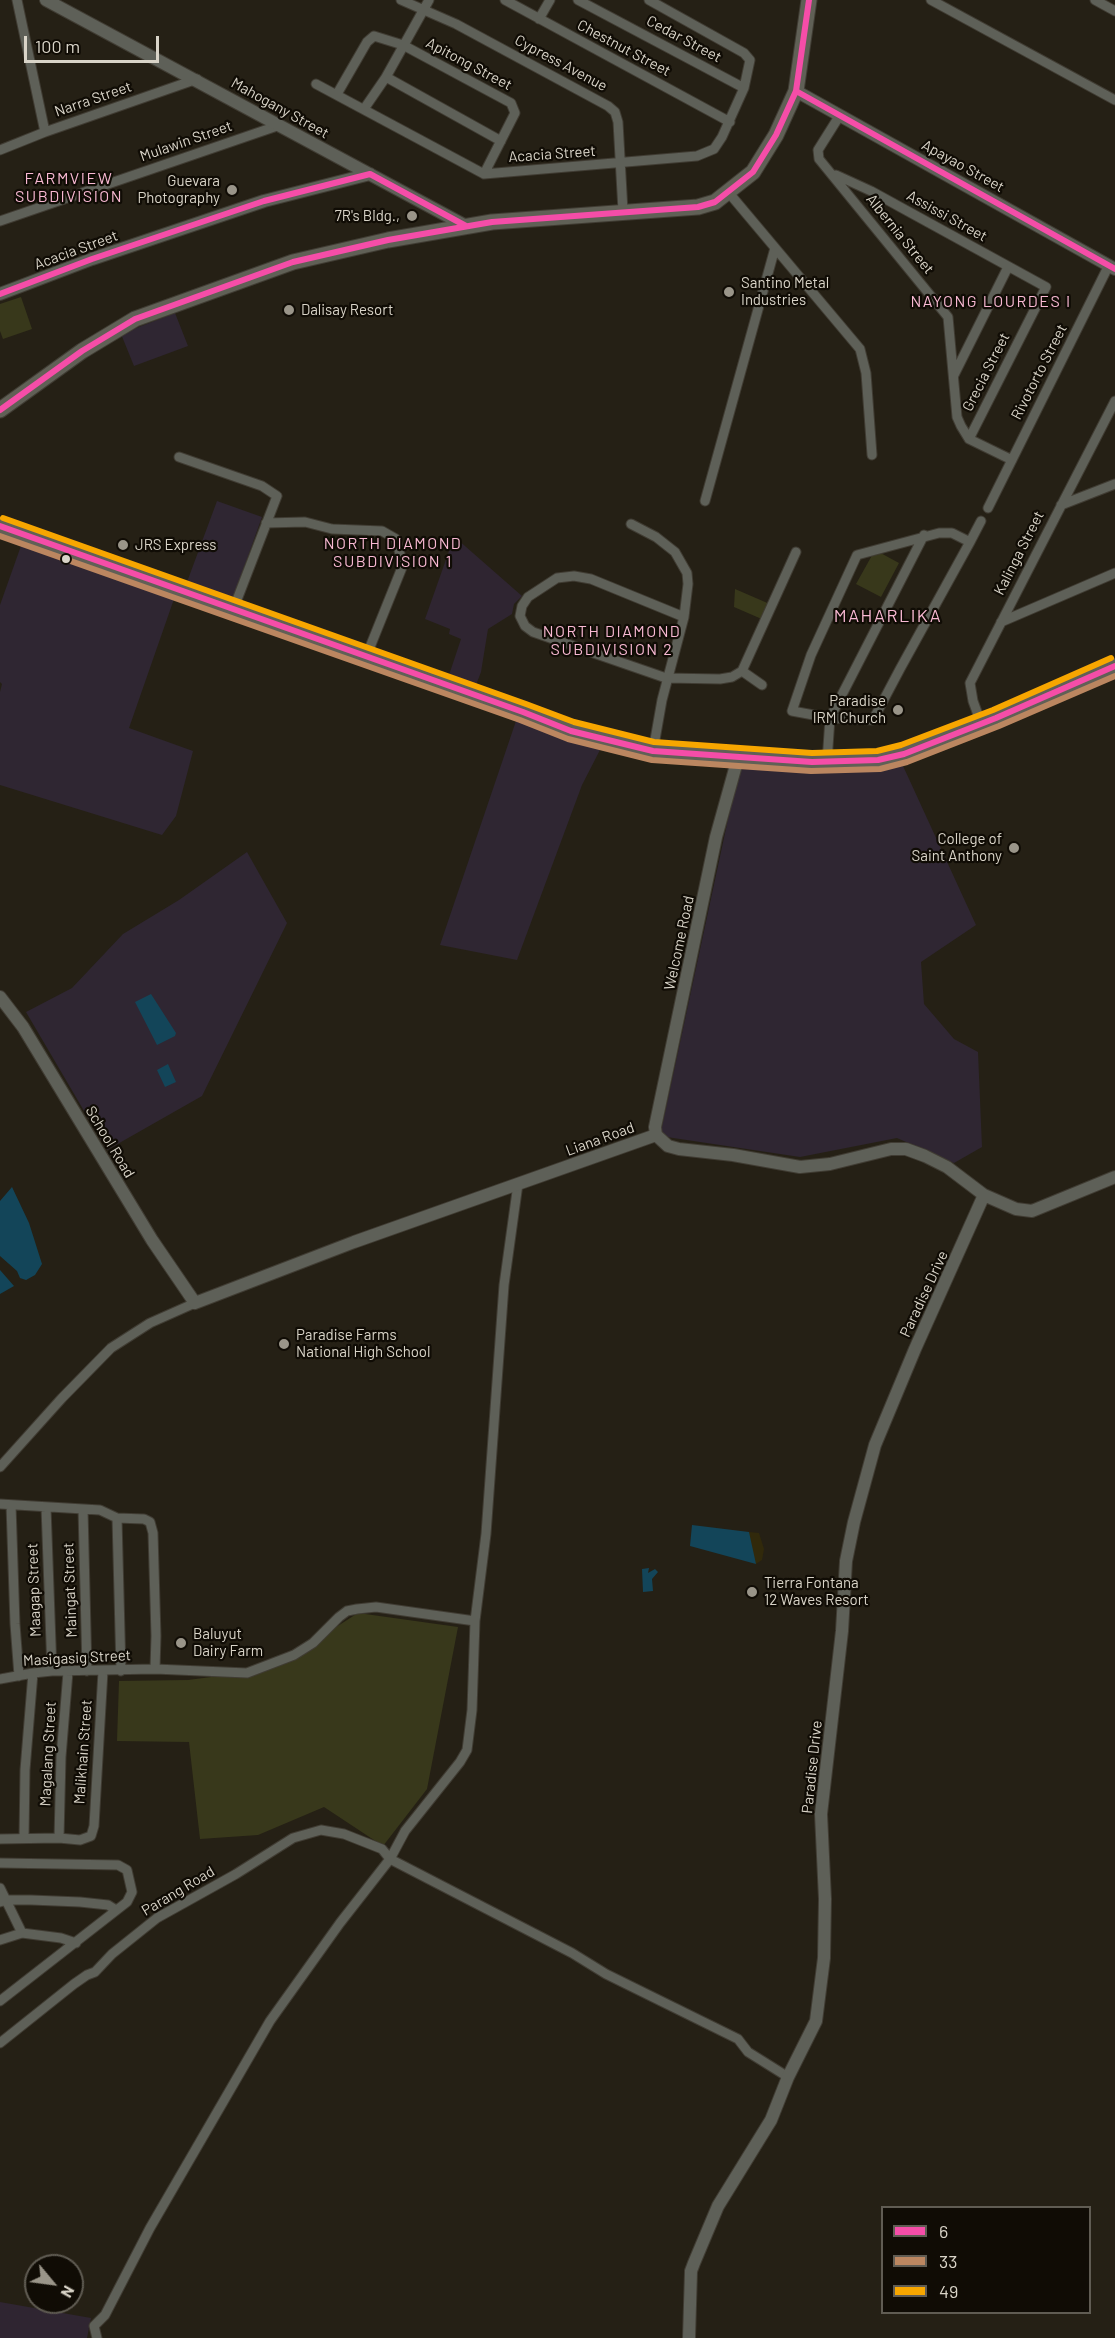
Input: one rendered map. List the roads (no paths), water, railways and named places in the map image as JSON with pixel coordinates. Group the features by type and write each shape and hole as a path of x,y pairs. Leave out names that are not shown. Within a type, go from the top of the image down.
{"main road":[{"path":"0,410 82,351 123,325 169,305 317,255 466,226 533,218 698,207 716,202 753,172 776,135 796,91 809,0"},
{"path":"0,526 582,735 653,751 827,762 878,760 904,754 1115,666"}],"street":[{"path":"17,0 45,132"},
{"name":"Mahogany Street","path":"46,0 197,79 466,226"},
{"name":"Cypress Avenue","path":"401,0 456,24 608,105 615,112 618,122 623,212"},
{"path":"364,109 386,77 429,0"},
{"name":"Chestnut Street","path":"505,0 730,122"},
{"path":"539,20 550,0"},
{"name":"Cedar Street","path":"578,0 744,88"},
{"name":"Acacia Street","path":"484,174 697,156 714,149 730,122 744,88 750,60 744,53 649,0"},
{"path":"931,0 1115,100"},
{"path":"1095,0 1115,11"},
{"name":"Apitong Street","path":"338,94 369,38 374,36 403,45 511,103 515,113 501,141"},
{"path":"316,84 484,174 501,141 386,77"},
{"name":"Narra Street","path":"0,150 197,79"},
{"name":"Apayao Street","path":"796,91 1112,267"},
{"name":"Albernia Street","path":"840,115 818,150 819,159 948,317 957,417 969,439"},
{"name":"Mulawin Street","path":"0,221 280,125"},
{"name":"Acacia Street","path":"0,294 92,259 264,201 370,174"},
{"name":"Assissi Street","path":"833,174 871,191 1046,287"},
{"path":"729,193 860,349 866,373 872,454"},
{"path":"705,501 775,248"},
{"path":"954,375 1008,267"},
{"name":"Rivotorto Street","path":"988,508 1112,267"},
{"name":"Grecia Street","path":"969,439 1046,287"},
{"name":"Kalinga Street","path":"981,723 973,701 970,683 1115,401"},
{"path":"969,439 1012,460"},
{"path":"179,457 262,486 277,496 233,610"},
{"path":"1061,505 1115,484"},
{"path":"970,542 952,533 924,535 857,555 811,655 792,711 830,718 873,720 970,542 981,520"},
{"path":"266,524 305,522 332,529 382,531 396,539 403,565 366,657"},
{"path":"631,524 667,544 681,561 688,584 684,617 666,678 653,751"},
{"path":"827,762 830,718 924,535"},
{"path":"684,617 591,579 574,576 557,578 528,597 522,606 520,616 525,626 533,632 666,678 720,679 732,677 742,671 796,552"},
{"path":"1001,622 1115,573"},
{"path":"742,671 762,685"},
{"name":"Welcome Road","path":"656,1135 655,1128 716,837 738,758"},
{"name":"School Road","path":"0,997 22,1027 152,1240 195,1304"},
{"name":"Liana Road","path":"195,1304 354,1242 656,1135 668,1146 679,1149 733,1155 800,1167 830,1164 891,1149 906,1149 947,1167 984,1196 1016,1209 1032,1211 1115,1177"},
{"path":"97,2338 94,2326 105,2315 130,2263 249,2053 291,1989 390,1859 405,1831 467,1750 472,1710 475,1620 486,1534 504,1285 518,1184"},
{"name":"Paradise Drive","path":"689,2338 691,2271 694,2262 718,2206 771,2120 788,2077 816,2021 822,1969 825,1899 821,1814 842,1631 846,1561 854,1522 875,1444 984,1196"},
{"path":"0,1467 111,1348 150,1323 195,1304"},
{"path":"0,1504 106,1511 117,1518 149,1521 153,1533 155,1669"},
{"path":"11,1505 19,1676"},
{"name":"Maagap Street","path":"46,1507 52,1671"},
{"name":"Maingat Street","path":"83,1509 87,1671"},
{"path":"117,1518 121,1671"},
{"name":"Masigasig Street","path":"0,1680 52,1671 155,1669 247,1673 294,1655 313,1643 347,1611 357,1609 376,1607 475,1620"},
{"name":"Malikhain Street","path":"59,1838 80,1840 91,1836 103,1671"},
{"name":"Magalang Street","path":"59,1838 61,1757 69,1672"},
{"path":"24,1838 25,1770 33,1673"},
{"name":"Parang Road","path":"0,2043 74,1984 95,1972 112,1954 157,1918 236,1874 293,1838 312,1832 334,1831 381,1850 390,1859 572,1953 606,1974 738,2039 748,2052 788,2077"},
{"path":"0,1839 59,1838"},
{"path":"0,1863 121,1866 127,1870 132,1892 127,1902 76,1943 1,1997"},
{"path":"0,1888 4,1901 22,1933"},
{"path":"4,1901 99,1903 116,1910"},
{"path":"0,1940 22,1933 61,1938 76,1943"}],"water":[{"path":"151,994 176,1033 175,1036 157,1045 135,1002"},
{"path":"168,1064 176,1082 165,1087 157,1070"},
{"path":"12,1187 29,1223 42,1264 35,1275 26,1280 20,1278 17,1271 0,1256 0,1201"},
{"path":"0,1270 14,1286 0,1294"},
{"path":"692,1525 749,1532 756,1564 690,1546"},
{"path":"649,1568 648,1573 655,1569 658,1572 652,1579 653,1591 643,1592 642,1569"}],"place":[{"name":"Guevara Photography","path":"232,190"},
{"name":"7R's Bldg.,","path":"412,216"},
{"name":"Santino Metal Industries","path":"729,292"},
{"name":"Dalisay Resort","path":"289,310"},
{"name":"JRS Express","path":"123,545"},
{"name":"Paradise IRM Church","path":"898,710"},
{"name":"College of Saint Anthony","path":"1014,848"},
{"name":"Paradise Farms National High School","path":"284,1344"},
{"name":"Tierra Fontana 12 Waves Resort","path":"752,1592"},
{"name":"Baluyut Dairy Farm","path":"181,1643"}],"district":[{"name":"FARMVIEW SUBDIVISION","path":"69,188"},
{"name":"NAYONG LOURDES I","path":"991,302"},
{"name":"NORTH DIAMOND SUBDIVISION 1","path":"393,553"},
{"name":"MAHARLIKA","path":"888,616"},
{"name":"NORTH DIAMOND SUBDIVISION 2","path":"612,641"}]}
